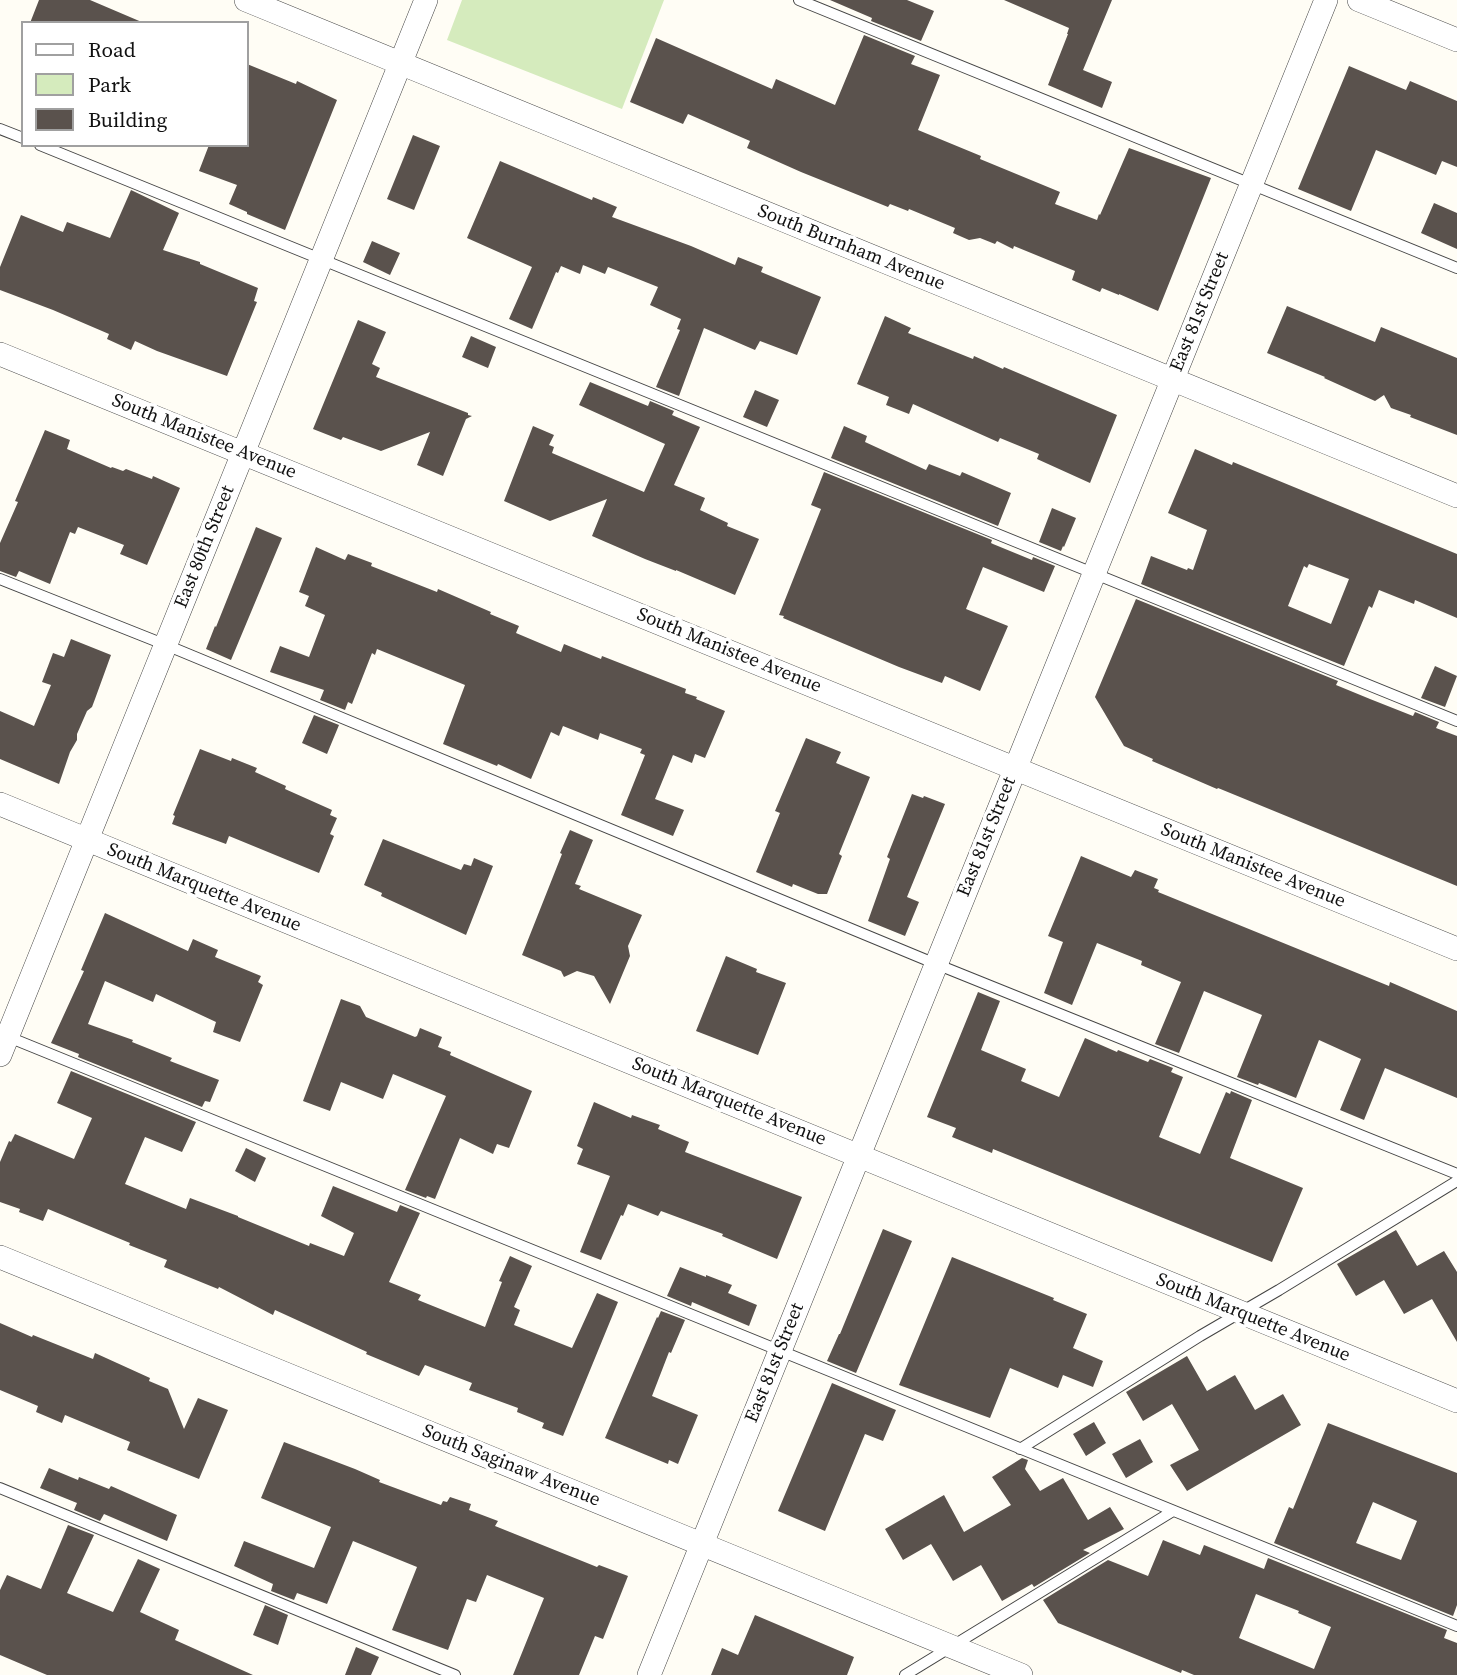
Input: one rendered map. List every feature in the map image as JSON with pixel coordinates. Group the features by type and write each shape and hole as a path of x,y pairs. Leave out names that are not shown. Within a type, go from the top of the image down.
{"street":[{"name":"South Burnham Avenue","path":"246,0 1457,496"},
{"name":"East 80th Street","path":"2,1042 87,840 426,0"},
{"name":"East 81st Street","path":"648,1674 1326,0"},
{"path":"1359,0 1457,40"},
{"name":"South Manistee Avenue","path":"0,354 1457,949"},
{"name":"South Marquette Avenue","path":"0,804 1457,1401"},
{"name":"South Saginaw Avenue","path":"0,1257 1021,1675"}],"lane":[{"path":"799,0 1457,268"},
{"path":"0,129 21,137"},
{"path":"45,147 1457,721"},
{"path":"0,579 166,645 936,964 1457,1174"},
{"path":"2,1042 780,1351 1457,1626"},
{"path":"1020,1449 1200,1336 1457,1181"},
{"path":"0,1488 455,1675"},
{"path":"905,1675 1173,1511"}],"green space":[{"path":"462,0 664,0 622,109 447,40"}],"building":[{"path":"39,0 90,0 139,21 31,21"},
{"path":"830,0 907,0 934,11 921,41 871,21 872,18"},
{"path":"1004,0 1112,0 1083,70 1112,82 1102,108 1048,85 1069,28"},
{"path":"864,35 915,56 911,64 940,75 918,130 1060,192 1055,204 1097,220 1129,148 1211,178 1158,311 1119,294 1102,288 1100,292 1072,280 1075,271 1014,246 1013,249 997,241 995,244 980,238 969,240 953,233 955,228 909,209 908,211 890,204 888,207 801,172 747,148 750,141 688,114 683,124 630,102 656,38 772,89 776,79 835,105"},
{"path":"248,64 296,84 297,81 337,100 285,230 229,204 237,185 199,171 208,147 248,147"},
{"path":"1349,66 1406,90 1410,81 1457,101 1457,167 1442,161 1436,175 1376,150 1351,211 1298,189"},
{"path":"413,135 440,146 414,210 387,199"},
{"path":"500,161 592,200 593,197 617,207 612,217 735,265 738,257 763,267 761,272 821,297 797,355 760,341 755,350 704,328 679,396 656,387 680,330 677,329 681,319 650,305 658,287 608,267 605,274 583,265 580,274 561,266 532,329 509,319 532,267 467,238"},
{"path":"131,190 179,213 163,250 200,262 258,288 254,301 257,302 227,376 135,341 131,350 107,339 109,334 0,290 0,267 21,215 63,232 67,222 110,238"},
{"path":"1434,203 1457,213 1457,249 1421,233"},
{"path":"372,241 400,253 390,275 363,262"},
{"path":"1287,306 1375,342 1381,327 1457,358 1457,435 1391,408 1384,395 1375,401 1267,353"},
{"path":"885,316 911,328 908,333 973,359 974,356 1003,369 1004,367 1117,415 1090,483 1037,459 1039,454 1000,438 998,442 913,404 909,414 886,405 889,397 857,384"},
{"path":"358,320 386,332 372,364 380,368 376,377 472,416 466,419 443,476 417,465 430,432 381,451 313,429"},
{"path":"471,336 496,347 488,368 462,357"},
{"path":"590,382 648,406 650,401 674,411 672,415 700,427 674,485 705,498 700,510 728,523 727,526 759,539 735,595 592,536 607,499 550,521 504,501 533,426 554,435 549,445 554,447 552,453 644,492 665,444 579,405"},
{"path":"755,390 779,400 767,427 743,417"},
{"path":"844,426 867,436 865,442 926,470 929,464 960,476 962,472 1011,493 998,526 831,458"},
{"path":"45,430 70,440 67,449 111,468 123,471 126,469 152,479 153,476 180,488 147,565 120,554 124,545 78,527 75,534 70,532 50,584 19,571 16,577 0,571 0,543"},
{"path":"1195,449 1232,465 1233,462 1457,554 1457,618 1415,600 1414,604 1379,590 1372,608 1369,606 1344,666 1141,584 1151,556 1193,570 1207,530 1168,513","holes":["1309,564 1349,579 1331,624 1288,606 1304,566 1307,568"]},
{"path":"824,472 992,540 991,543 1032,560 1033,557 1055,566 1044,592 983,567 966,609 1008,626 980,691 945,676 942,683 899,667 779,615 821,509 811,505"},
{"path":"1052,508 1076,518 1061,551 1039,542"},
{"path":"256,527 282,538 231,660 206,649"},
{"path":"316,547 345,560 348,554 437,592 438,589 519,626 516,633 561,652 564,644 601,659 602,656 686,689 685,693 725,711 705,758 695,754 692,763 673,755 655,799 684,810 673,836 621,815 645,755 640,753 642,749 600,733 598,740 563,726 559,736 551,732 531,779 443,744 465,685 377,649 375,655 372,653 352,704 348,702 345,710 320,700 324,690 270,672 280,646 309,657 325,615 305,606 309,596 299,592"},
{"path":"1136,599 1338,681 1336,685 1370,699 1413,716 1415,712 1439,722 1436,728 1457,736 1457,886 1217,789 1124,746 1095,697"},
{"path":"71,639 111,655 59,784 0,759 0,711 34,726 51,685 42,682 53,653 64,657"},
{"path":"1435,666 1457,676 1445,707 1421,698"},
{"path":"314,715 339,725 327,754 302,743"},
{"path":"806,738 841,752 836,763 870,777 839,854 842,856 827,894 818,894 793,884 792,887 756,872 780,813 775,811"},
{"path":"200,749 257,768 255,772 286,786 285,789 332,810 330,815 337,818 330,834 334,836 319,873 229,836 226,844 172,824 173,815"},
{"path":"912,794 945,804 907,897 919,902 905,936 868,921 890,859 887,857"},
{"path":"570,830 593,840 575,884 581,886 579,889 642,915 628,946 630,956 610,1004 594,976 577,971 564,977 561,971 522,955"},
{"path":"383,839 461,870 464,864 471,866 474,858 493,866 466,935 381,896 382,893 364,885"},
{"path":"1081,856 1131,877 1135,870 1158,879 1154,888 1159,890 1158,892 1389,986 1390,982 1457,1011 1457,1098 1385,1068 1364,1120 1340,1110 1361,1059 1319,1040 1296,1098 1237,1077 1262,1015 1204,991 1179,1053 1155,1044 1181,982 1141,965 1142,961 1097,943 1072,1005 1044,993 1063,942 1048,936"},
{"path":"105,913 188,951 193,939 218,950 215,957 261,976 258,982 263,985 240,1042 213,1032 216,1022 156,994 153,1002 105,981 88,1024 133,1040 132,1042 172,1058 170,1061 219,1080 210,1102 205,1101 202,1107 78,1057 79,1054 51,1043 84,971 81,970"},
{"path":"726,956 757,969 756,972 786,983 758,1055 696,1031"},
{"path":"978,992 1000,1001 981,1050 1026,1069 1021,1081 1059,1097 1085,1038 1117,1052 1118,1050 1148,1062 1150,1059 1173,1068 1171,1072 1183,1077 1159,1137 1200,1154 1226,1092 1230,1094 1231,1091 1252,1100 1230,1158 1303,1188 1272,1262 993,1149 992,1153 952,1137 956,1128 927,1117"},
{"path":"341,999 360,1006 366,1017 415,1037 420,1028 442,1037 438,1047 451,1052 450,1055 532,1091 509,1148 497,1144 493,1154 460,1138 435,1199 426,1198 405,1190 446,1096 393,1074 383,1099 341,1082 330,1111 303,1101"},
{"path":"71,1071 196,1122 182,1152 145,1137 125,1184 186,1209 190,1198 309,1246 310,1243 344,1256 354,1233 321,1216 333,1186 397,1212 400,1205 420,1213 389,1282 421,1295 418,1300 485,1327 510,1256 532,1266 514,1307 520,1310 514,1325 572,1348 597,1293 618,1302 563,1436 542,1428 544,1423 517,1412 518,1408 469,1390 472,1383 425,1365 419,1376 275,1310 273,1315 219,1287 218,1289 164,1267 167,1260 129,1245 130,1243 48,1209 43,1221 0,1202 0,1162 15,1134 74,1159 92,1118 57,1103"},
{"path":"594,1102 631,1118 632,1115 660,1125 658,1129 689,1142 685,1152 802,1197 777,1259 722,1236 723,1234 661,1211 658,1216 628,1204 601,1260 580,1252 610,1176 577,1164 583,1149 577,1146"},
{"path":"246,1148 266,1158 255,1182 235,1171"},
{"path":"883,1229 912,1241 856,1373 827,1361"},
{"path":"1396,1230 1417,1266 1444,1251 1457,1272 1457,1342 1432,1299 1404,1314 1384,1280 1356,1296 1337,1264"},
{"path":"952,1257 1087,1314 1073,1348 1103,1361 1093,1387 1063,1375 1058,1388 1010,1368 990,1418 899,1385"},
{"path":"680,1267 732,1285 728,1293 757,1305 749,1326 692,1302 691,1306 667,1296"},
{"path":"661,1311 685,1320 652,1396 698,1415 678,1464 669,1460 668,1464 605,1438"},
{"path":"0,1323 93,1359 95,1353 150,1378 149,1381 168,1389 184,1429 198,1398 228,1410 199,1479 127,1450 130,1442 65,1415 62,1423 36,1412 38,1406 0,1390"},
{"path":"1187,1356 1207,1391 1235,1375 1255,1410 1283,1394 1301,1425 1187,1491 1170,1465 1199,1450 1172,1404 1143,1421 1126,1392"},
{"path":"832,1383 896,1410 883,1441 865,1434 825,1531 778,1511"},
{"path":"1094,1422 1106,1443 1086,1456 1073,1434"},
{"path":"1328,1423 1457,1473 1457,1605 1453,1616 1274,1543 1289,1507 1293,1509","holes":["1373,1502 1417,1521 1401,1560 1356,1543"]},
{"path":"1140,1439 1153,1462 1126,1478 1112,1454"},
{"path":"284,1442 441,1505 450,1497 471,1504 469,1510 498,1521 495,1526 597,1567 599,1565 628,1576 603,1639 595,1636 579,1675 513,1675 544,1598 487,1575 476,1602 467,1599 448,1650 392,1630 417,1567 353,1541 327,1604 297,1593 294,1600 271,1591 273,1584 234,1566 244,1541 314,1568 331,1527 261,1498"},
{"path":"1022,1458 1028,1460 1025,1469 1040,1491 1063,1478 1088,1520 1110,1507 1124,1529 1083,1550 1090,1553 1034,1587 1032,1584 1002,1601 981,1565 953,1581 931,1544 903,1560 885,1529 944,1495 964,1532 1011,1505 992,1477"},
{"path":"49,1468 109,1489 111,1486 177,1515 167,1541 104,1514 100,1521 74,1510 77,1503 40,1488"},
{"path":"68,1525 94,1535 67,1593 113,1612 138,1559 160,1569 140,1612 179,1630 175,1640 253,1675 47,1675 0,1655 0,1590 7,1575 41,1589"},
{"path":"1163,1540 1200,1555 1204,1545 1264,1569 1268,1558 1447,1630 1444,1638 1457,1643 1457,1675 1194,1675 1182,1670 1181,1673 1058,1623 1043,1600 1108,1560 1148,1576","holes":["1256,1594 1299,1611 1298,1613 1331,1627 1314,1669 1239,1638"]},
{"path":"265,1605 288,1615 278,1645 253,1635"},
{"path":"755,1615 854,1657 847,1675 711,1675 722,1648 738,1655"},
{"path":"356,1647 379,1657 371,1675 345,1675"}]}
